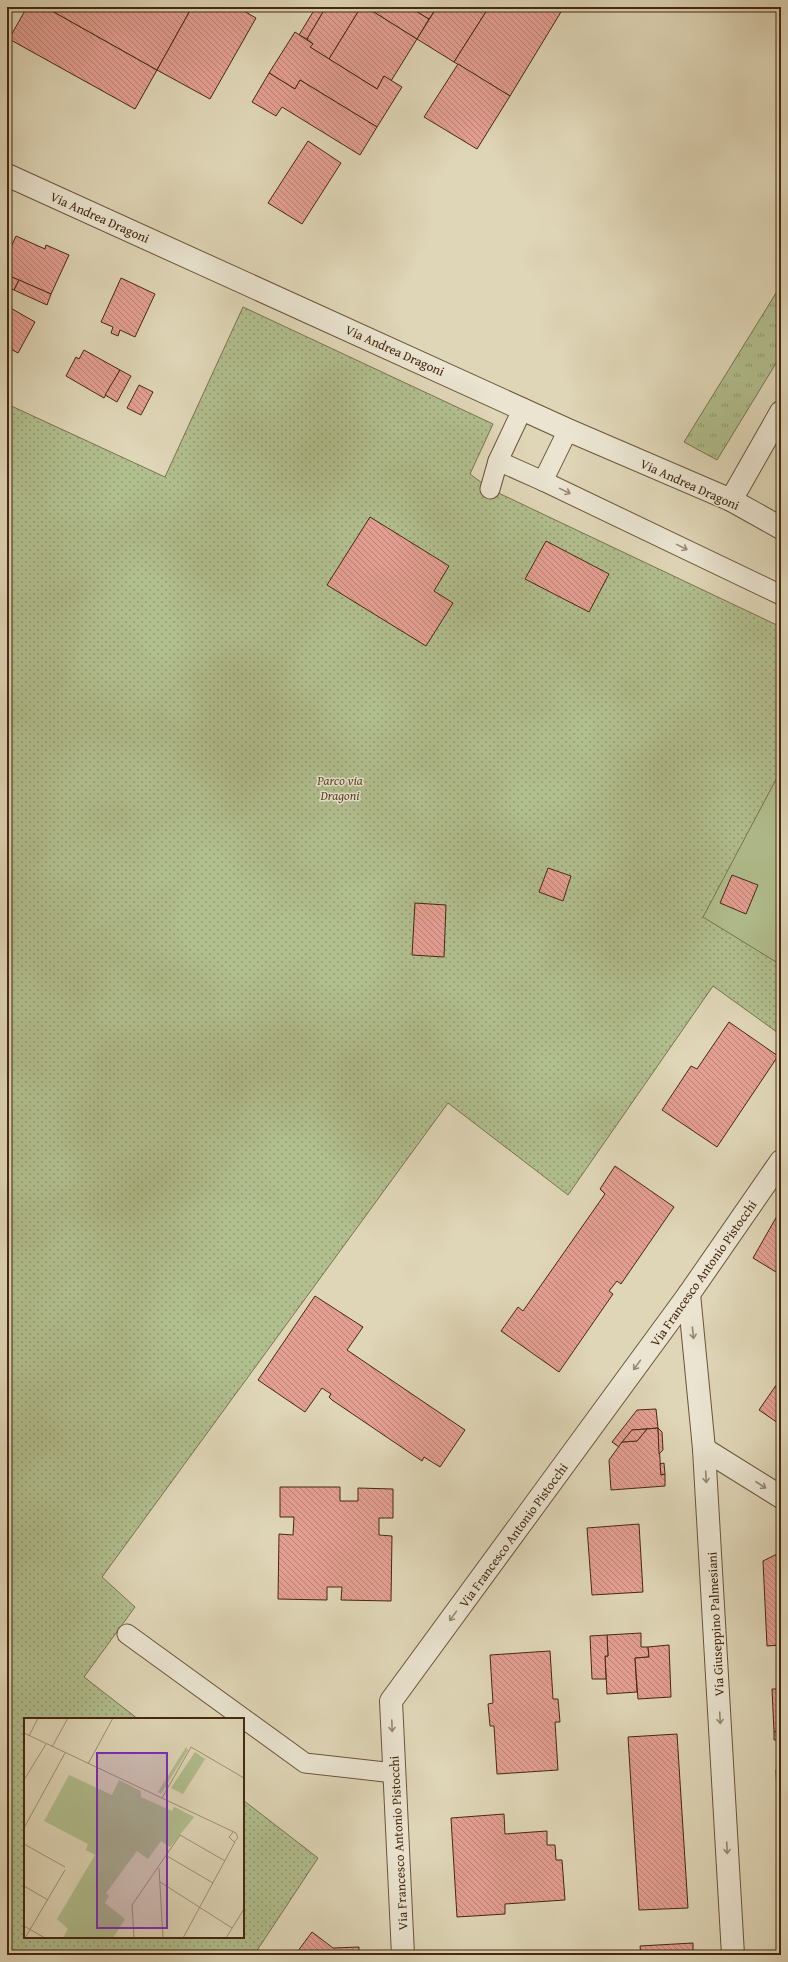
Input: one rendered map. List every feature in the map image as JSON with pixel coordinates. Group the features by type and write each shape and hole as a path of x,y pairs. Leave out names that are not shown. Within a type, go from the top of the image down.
{"street":[{"name":"Via Andrea Dragoni","path":"7,175 523,408 568,430 731,500 781,528"},
{"path":"731,500 781,412"},
{"name":"Via Francesco Antonio Pistocchi","path":"404,1955 391,1701 689,1294 781,1162"},
{"name":"Via Giuseppino Palmesiani","path":"689,1294 704,1449 734,1955"},
{"path":"704,1449 781,1498"}],"lane":[{"path":"490,489 498,461 523,408"},
{"path":"543,481 568,430"},
{"path":"498,461 781,595"},
{"path":"128,1634 243,1718"},
{"path":"244,1719 305,1763 394,1773"}],"green space":[{"path":"781,285 781,355 717,460 684,442"},
{"name":"Parco via Dragoni","path":"243,307 493,424 470,474 490,489 781,627 781,1035 713,986 568,1195 448,1103 102,1577 135,1607 84,1677 137,1718 24,1718 24,1938 244,1938 244,1801 318,1858 254,1955 7,1955 7,404 165,477"},
{"path":"781,770 781,965 703,917"}],"building":[{"path":"27,7 45,7 157,70 135,109 9,39"},
{"path":"45,7 192,7 157,70"},
{"path":"192,7 237,7 256,18 210,99 157,70"},
{"path":"316,7 326,7 307,39 299,35"},
{"path":"326,7 361,7 329,59 310,47 313,44 307,39"},
{"path":"361,7 366,7 417,39 391,81 384,76 377,89 329,59"},
{"path":"366,7 409,7 429,19 417,39"},
{"path":"409,7 437,7 429,19"},
{"path":"437,7 489,7 454,62 417,39"},
{"path":"489,7 564,7 510,96 454,62"},
{"path":"295,32 313,44 310,47 377,89 384,76 402,87 377,127 300,80 295,89 269,73"},
{"path":"458,64 510,96 477,149 424,117"},
{"path":"269,73 295,89 300,80 377,127 360,155 282,107 276,116 252,102"},
{"path":"308,141 341,163 302,224 268,203"},
{"path":"16,236 45,249 46,245 69,255 51,294 7,275 7,256"},
{"path":"7,275 19,280 14,290 7,287"},
{"path":"121,278 155,294 135,337 120,330 118,336 111,333 113,327 101,322"},
{"path":"19,280 51,294 47,305 14,290"},
{"path":"7,306 35,322 18,353 7,347"},
{"path":"84,350 120,370 104,398 66,376 76,357 79,359"},
{"path":"120,370 131,376 117,402 105,395"},
{"path":"139,385 153,392 141,415 127,408"},
{"path":"370,517 449,566 434,591 453,603 426,646 327,585"},
{"path":"546,541 609,574 589,612 525,579"},
{"path":"548,868 571,876 563,901 539,892"},
{"path":"732,875 758,885 746,914 720,903"},
{"path":"415,903 446,905 444,957 412,955"},
{"path":"729,1022 778,1056 717,1147 662,1110 691,1066 697,1069"},
{"path":"615,1166 674,1207 621,1284 617,1281 609,1291 613,1294 559,1372 501,1331 518,1307 523,1311 605,1194 600,1189"},
{"path":"781,1209 781,1275 753,1258"},
{"path":"315,1296 363,1327 347,1350 465,1430 440,1467 424,1457 422,1461 332,1400 329,1397 331,1394 322,1388 305,1412 258,1380"},
{"path":"781,1378 781,1425 759,1410"},
{"path":"656,1409 658,1428 632,1430 619,1447 612,1442 637,1410"},
{"path":"658,1428 661,1475 665,1474 665,1486 611,1490 609,1460 622,1442 637,1441 647,1429"},
{"path":"658,1428 662,1432 663,1450 659,1454"},
{"path":"647,1429 637,1441 622,1442 632,1430"},
{"path":"664,1463 665,1474 661,1475 660,1464"},
{"path":"280,1487 340,1487 340,1501 358,1501 358,1488 393,1489 393,1518 379,1518 379,1535 392,1536 391,1601 341,1600 342,1587 327,1587 327,1600 278,1599 279,1534 293,1535 294,1517 280,1517"},
{"path":"639,1524 643,1592 592,1595 587,1528"},
{"path":"777,1554 781,1557 781,1645 767,1646 763,1561"},
{"path":"641,1633 641,1647 648,1647 649,1657 635,1658 637,1692 607,1694 605,1656 608,1656 607,1635"},
{"path":"607,1635 608,1656 605,1656 606,1679 592,1679 590,1636"},
{"path":"669,1645 671,1697 638,1699 635,1658 649,1657 648,1647"},
{"path":"550,1651 553,1699 558,1699 560,1722 555,1722 558,1770 497,1774 494,1726 490,1726 488,1704 493,1703 490,1655"},
{"path":"772,1689 781,1689 781,1731 774,1732"},
{"path":"781,1731 781,1740 774,1740 774,1732"},
{"path":"677,1734 688,1908 639,1910 628,1737"},
{"path":"776,1770 781,1770 781,1815 778,1815"},
{"path":"504,1814 505,1834 547,1831 547,1845 555,1845 556,1860 562,1860 565,1900 505,1904 505,1914 457,1917 451,1818"},
{"path":"312,1932 333,1948 359,1947 359,1955 295,1955"},
{"path":"693,1943 693,1955 641,1955 640,1946"}]}
